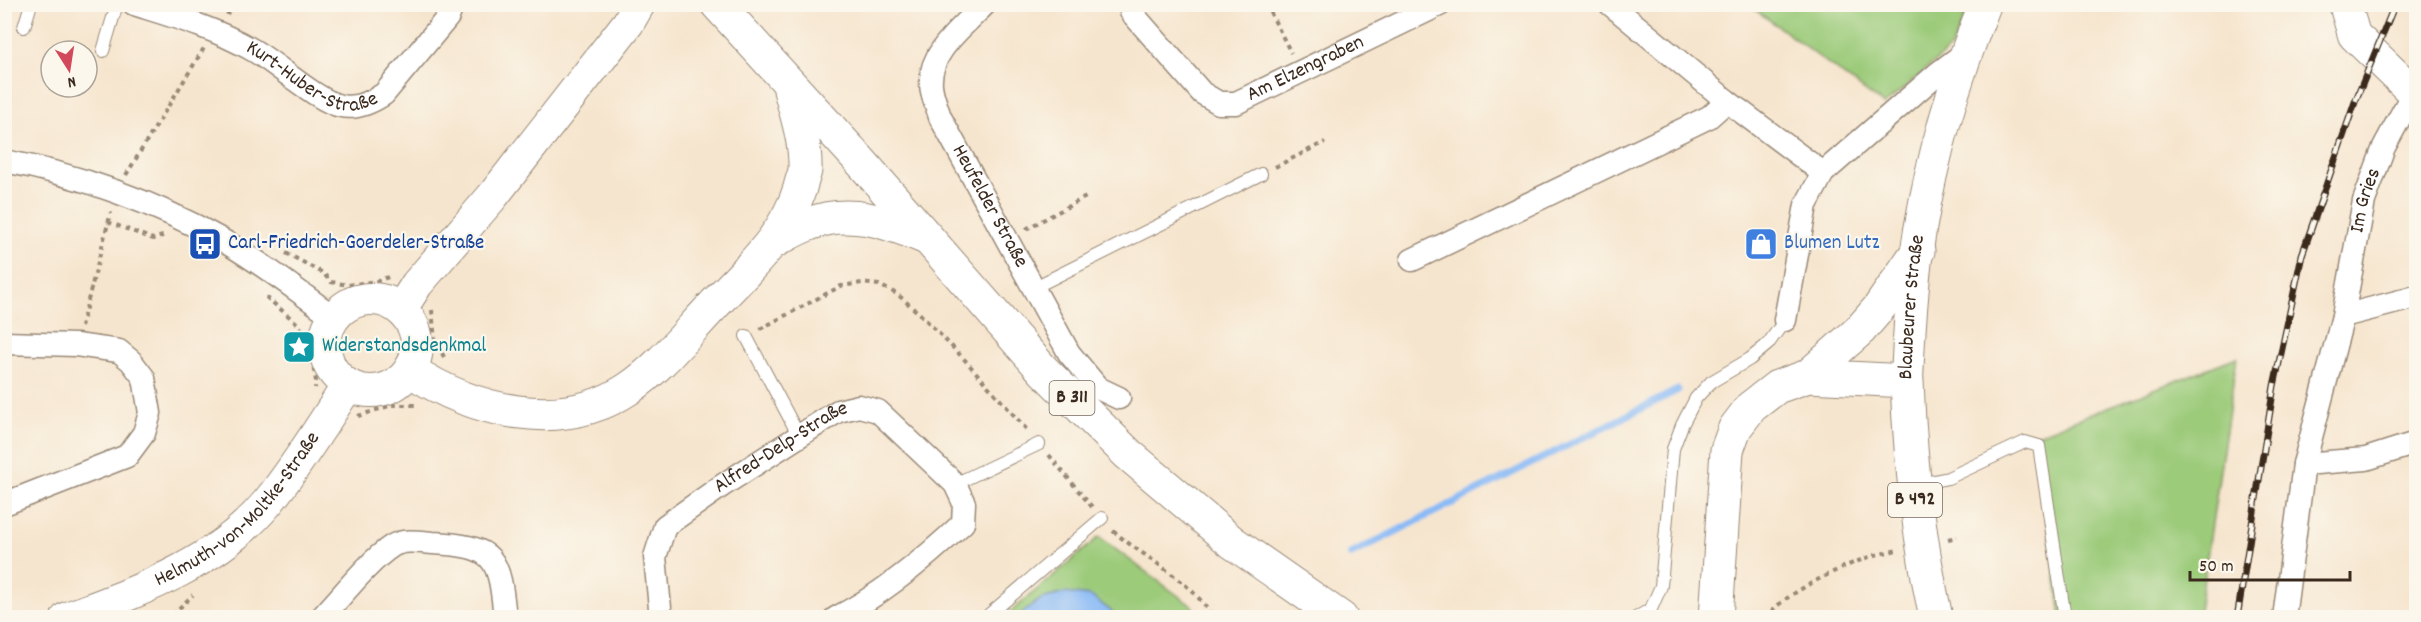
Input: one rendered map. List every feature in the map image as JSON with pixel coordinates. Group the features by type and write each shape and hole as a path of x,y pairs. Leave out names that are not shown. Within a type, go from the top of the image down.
{"main road":[{"name":"B 311","path":"717,4 863,164 1043,370 1128,454 1232,542 1341,618"},
{"path":"410,370 434,386 474,403 520,414 559,412 596,405 628,389 655,366 775,241 794,208 805,172 802,131 788,83"},
{"path":"775,241 810,223 842,216 880,220 928,239"},
{"path":"1716,618 1727,450 1735,428 1751,407 1777,387 1808,376 1860,330 1879,308 1918,251"},
{"path":"1808,376 1906,381"},
{"name":"Blaubeurer Straße","path":"1906,381 1921,544 1936,618"}],"street":[{"name":"Kurt-Huber-Straße","path":"134,4 216,30 254,50 326,100 341,106 373,102 384,94 448,16 453,4"},
{"name":"Heufelder Straße","path":"985,4 949,42 933,63 931,85 940,117 1069,352 1098,388 1119,398"},
{"name":"Am Elzengraben","path":"1131,12 1202,93 1219,103 1236,103 1441,4"},
{"path":"1610,4 1727,101 1823,173"},
{"name":"Blaubeurer Straße","path":"1906,381 1920,230 1941,141 1966,52 1985,4"},
{"path":"2346,4 2354,35 2415,94"},
{"path":"401,309 417,284 492,197 633,14"},
{"path":"1785,320 1806,205 1823,173 1938,73 1966,52"},
{"name":"Im Gries","path":"2284,618 2304,464 2343,316 2364,201 2384,147 2415,94"},
{"path":"1412,260 1709,117 1727,101"},
{"path":"4,161 48,171 164,211 221,239 334,317"},
{"path":"2343,316 2416,297"},
{"path":"367,299 386,301 401,309 410,319 416,331 416,358 410,370 403,379 382,390 359,390 345,404 326,357 325,338 334,317 348,304 367,299"},
{"path":"4,343 76,345 119,351 132,361 144,378 150,413 144,433 127,456 4,504"},
{"name":"Helmuth-von-Moltke-Straße","path":"67,618 161,581 232,536 266,504 345,404"},
{"name":"Alfred-Delp-Straße","path":"661,618 655,557 665,526 838,411 859,406 878,411 955,484 964,503 963,523 923,560 853,609 836,618"},
{"path":"2304,464 2366,459 2416,443"},
{"path":"321,618 394,545 411,542 465,544 488,554 501,577 505,618"}],"lane":[{"path":"24,27 31,4"},
{"path":"103,51 117,4"},
{"path":"1033,288 1261,174"},
{"path":"1636,618 1651,609 1660,586 1673,449 1682,425 1696,398 1711,382 1750,359 1768,344 1785,320"},
{"path":"746,336 800,436"},
{"path":"1914,485 1948,478 2025,442 2039,446 2065,618"},
{"path":"955,484 1040,444"},
{"path":"985,618 1102,518"}],"path":[{"path":"76,345 117,193 234,4"},
{"path":"1266,4 1301,72"},
{"path":"2192,10 2203,4"},
{"path":"1261,174 1325,142"},
{"path":"1006,239 1086,197"},
{"path":"108,222 153,239 169,234"},
{"path":"746,336 841,286 862,283 879,285 897,294 964,359 1114,532 1167,570 1203,602 1214,618"},
{"path":"263,295 298,324 308,339 316,381 313,399 373,410 392,405 417,405"},
{"path":"1766,618 1773,607 1820,579 1861,559 1921,544"},
{"path":"164,618 174,613 195,593"}],"green space":[{"path":"1749,5 1970,5 1951,48 1884,105"},
{"path":"2237,357 2198,617 2061,617 2036,435"},
{"path":"1099,537 1192,606 1198,617 1001,618"}],"water":[{"path":"1065,593 1091,596 1119,617 1017,617 1041,599"}],"waterway":[{"path":"1351,554 1678,390"}],"railway":[{"path":"2237,618 2274,386 2302,255 2355,102 2395,4"}],"place":[{"name":"Carl-Friedrich-Goerdeler-Straße","path":"205,244"},
{"name":"Blumen Lutz","path":"1761,244"},
{"name":"Widerstandsdenkmal","path":"299,347"}]}
